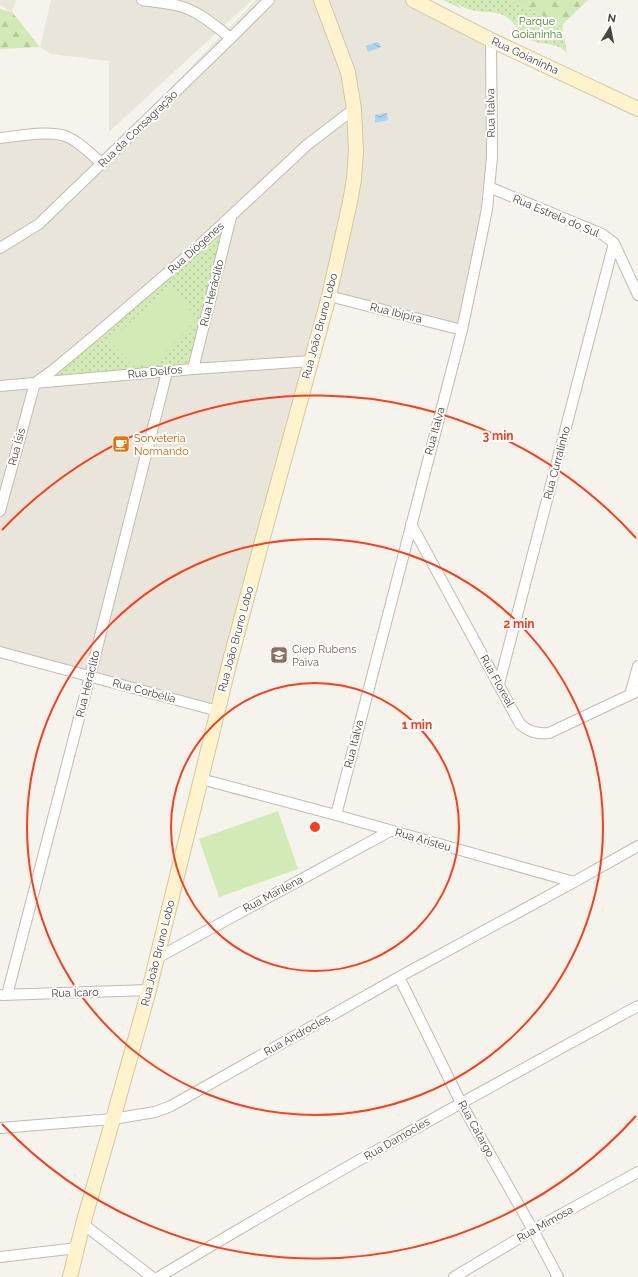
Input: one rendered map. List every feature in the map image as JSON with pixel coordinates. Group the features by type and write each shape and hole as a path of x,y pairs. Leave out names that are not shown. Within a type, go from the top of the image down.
{"street":[{"path":"142,0 178,6 189,10 200,15 231,38"},
{"name":"Rua da Consagração","path":"0,248 39,224 231,38 268,0"},
{"name":"Rua João Bruno Lobo","path":"70,1277 83,1224 114,1120 149,990 200,779 265,530 329,296 350,202 354,179 356,151 354,110 348,72 321,0"},
{"name":"Rua Goianinha","path":"413,0 491,40 638,109"},
{"name":"Rua Italva","path":"336,815 462,330 486,215 492,157 491,40"},
{"name":"Rua Diógenes","path":"35,383 96,335 200,245 307,145 354,110"},
{"path":"0,138 48,134 63,135 74,141 102,163"},
{"name":"Rua Estrela do Sul","path":"489,187 602,234 614,243"},
{"name":"Rua Heráclito","path":"193,369 231,217"},
{"path":"614,243 638,295"},
{"name":"Rua Curralinho","path":"499,684 614,243"},
{"name":"Rua Ibipira","path":"329,296 462,330"},
{"name":"Rua Delfos","path":"0,386 193,369 311,361"},
{"name":"Rua Heráclito","path":"3,995 90,676 167,372"},
{"name":"Rua Ísis","path":"0,511 35,383"},
{"name":"Rua Floreal","path":"411,524 520,724 526,730 539,734 549,733 634,693"},
{"name":"Rua Corbélia","path":"0,652 218,711"},
{"path":"634,693 638,666"},
{"name":"Rua Aristeu","path":"200,779 336,815 574,882"},
{"name":"Rua Marilena","path":"157,958 390,831"},
{"path":"574,882 638,846"},
{"name":"Rua Androcles","path":"0,1128 114,1120 155,1112 171,1106 574,882"},
{"name":"Rua Catargo","path":"399,978 461,1103 558,1277"},
{"name":"Rua Ícaro","path":"3,995 149,990"},
{"name":"Rua Damocles","path":"160,1277 230,1234 461,1103 638,1006"},
{"name":"Rua Mimosa","path":"454,1277 533,1230 638,1172"},
{"path":"83,1224 152,1277"},
{"path":"0,1256 77,1248"}],"shaded area":[{"path":"0,0 16,0 12,12 0,5"},
{"path":"51,0 252,0 109,132 109,61 51,54 40,47"},
{"path":"256,0 413,0 491,40 492,157 462,330 329,296 218,711 0,652 0,138 63,135 102,159"}],"green space":[{"name":"Parque Goianinha","path":"443,0 510,0 562,25 567,53 563,49 554,45 529,39 521,33 509,19 501,14 469,10 457,3 462,9"},
{"path":"510,0 588,0 562,25"},
{"path":"0,9 12,12 40,47 0,49"},
{"path":"231,217 193,369 35,383"},
{"path":"171,286 197,319 152,365 134,366 109,341"},
{"path":"278,811 298,869 219,897 199,839"}],"water":[{"path":"378,42 381,47 368,52 366,46"},
{"path":"387,113 388,120 375,123 375,115"}],"place":[{"name":"Sorveteria Normando","path":"121,444"},
{"name":"Ciep Rubens Paiva","path":"279,655"}]}
